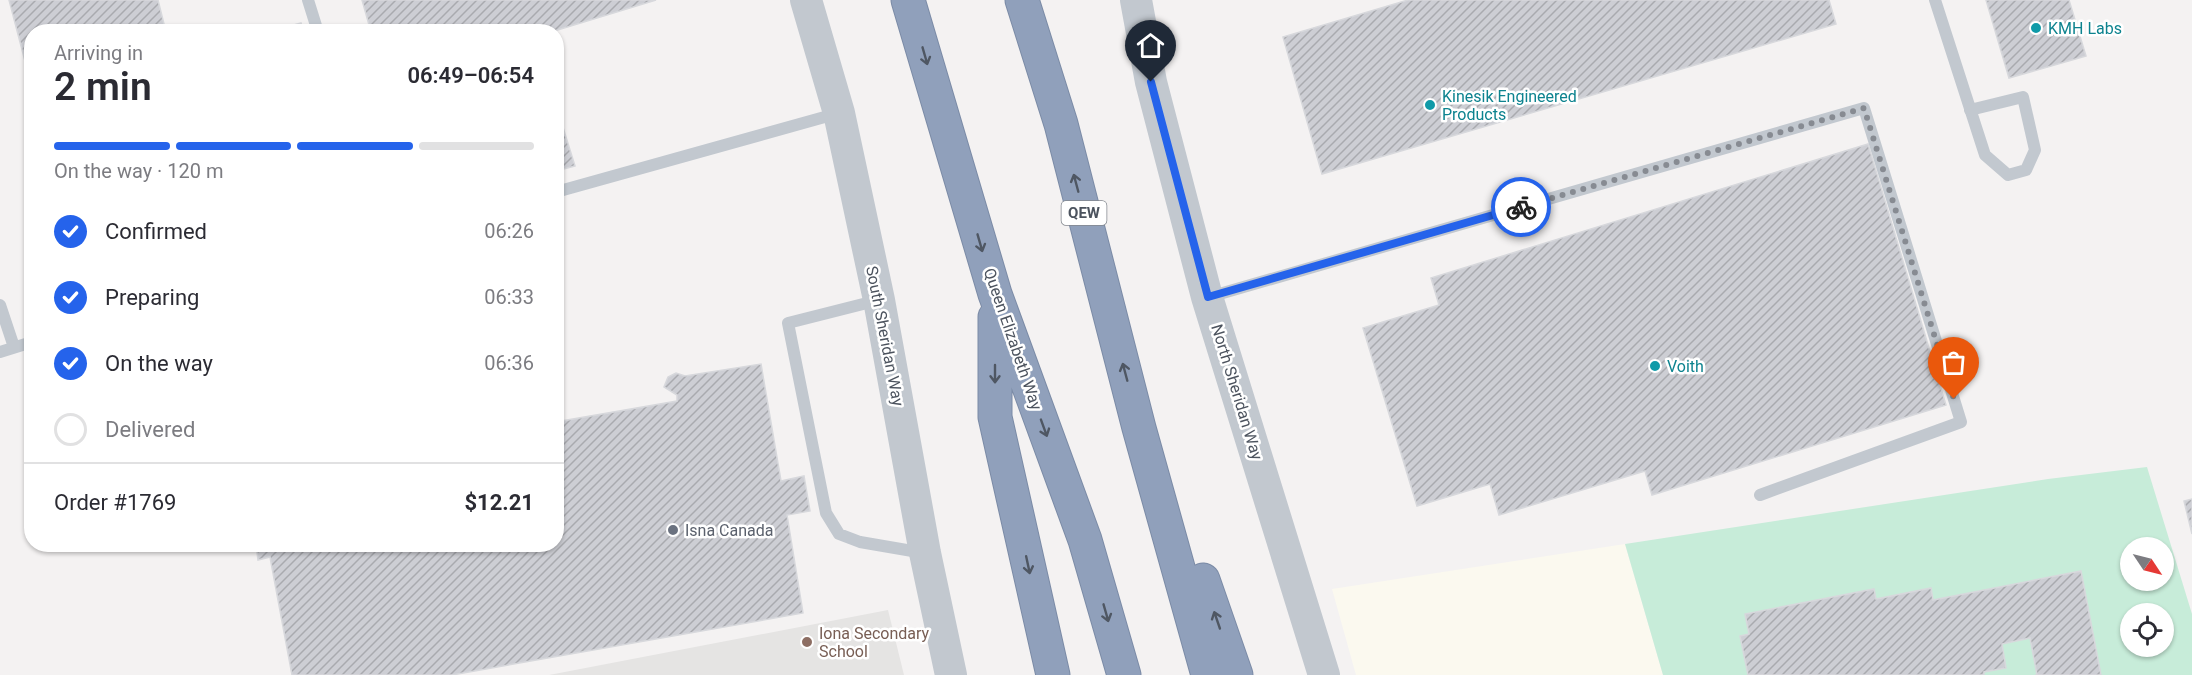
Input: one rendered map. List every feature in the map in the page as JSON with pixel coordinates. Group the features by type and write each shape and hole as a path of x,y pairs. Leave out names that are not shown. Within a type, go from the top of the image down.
{"highway":[{"name":"Queen Elizabeth Way","path":"908,0 995,294 1086,540 1124,675"},
{"name":"QEW","path":"1022,0 1061,124 1139,428 1208,675"},
{"path":"995,294 995,417 1053,675"},
{"path":"1139,428 1180,512 1236,675"}],"street":[{"name":"South Sheridan Way","path":"806,0 839,113 879,300 951,675"},
{"name":"North Sheridan Way","path":"1136,0 1151,82 1208,297 1324,675"}],"lane":[{"path":"308,0 316,24"},
{"path":"1935,0 1970,110 1985,155 2008,176 2026,170 2035,150 2023,97 1970,110"},
{"path":"1208,297 1864,108 1961,422 1760,495"},
{"path":"564,190 839,113"},
{"path":"879,300 788,323 826,513 839,534 860,542 926,553"},
{"path":"0,305 14,347"},
{"path":"0,352 24,344"}],"shaded area":[{"path":"1625,544 1663,675 1356,675 1332,589"},
{"name":"Iona Secondary School","path":"888,610 904,675 549,675"}],"green space":[{"path":"2147,467 2168,537 2120,537 2120,591 2174,591 2174,555 2192,614 2192,675 1663,675 1625,544 2048,479"}],"building":[{"path":"9,0 158,0 164,24 24,24 24,57"},
{"path":"362,0 656,0 564,28 564,24 369,24"},
{"name":"Kinesik Engineered Products","path":"1408,0 1829,0 1836,24 1322,174 1283,37"},
{"name":"KMH Labs","path":"1986,0 2069,0 2086,56 2009,78"},
{"path":"564,131 575,166 564,169"},
{"name":"Voith","path":"1868,144 1946,405 1652,495 1645,471 1499,515 1490,484 1417,506 1363,328 1439,305 1431,278"},
{"name":"Isna Canada","path":"761,364 781,481 804,476 810,511 787,515 803,613 452,675 292,675 270,557 258,560 257,552 564,552 564,421 677,401 677,395 664,387 668,377 676,373 685,376"},
{"path":"2192,499 2192,534 2184,501"},
{"path":"2081,571 2101,675 2037,675 2030,638 2002,644 2006,668 1984,672 1984,675 1748,675 1740,636 1749,634 1745,614 1874,589 1876,599 1931,588 1933,600"}],"way so far":[{"path":"1521,207 1864,108 1954,399"}],"place":[{"name":"KMH Labs","path":"2036,28"},
{"name":"Kinesik Engineered Products","path":"1430,105"},
{"name":"Voith","path":"1655,366"},
{"name":"Isna Canada","path":"673,530"},
{"name":"Iona Secondary School","path":"807,642"}],"route":[{"path":"1151,82 1208,297 1521,207"}]}
